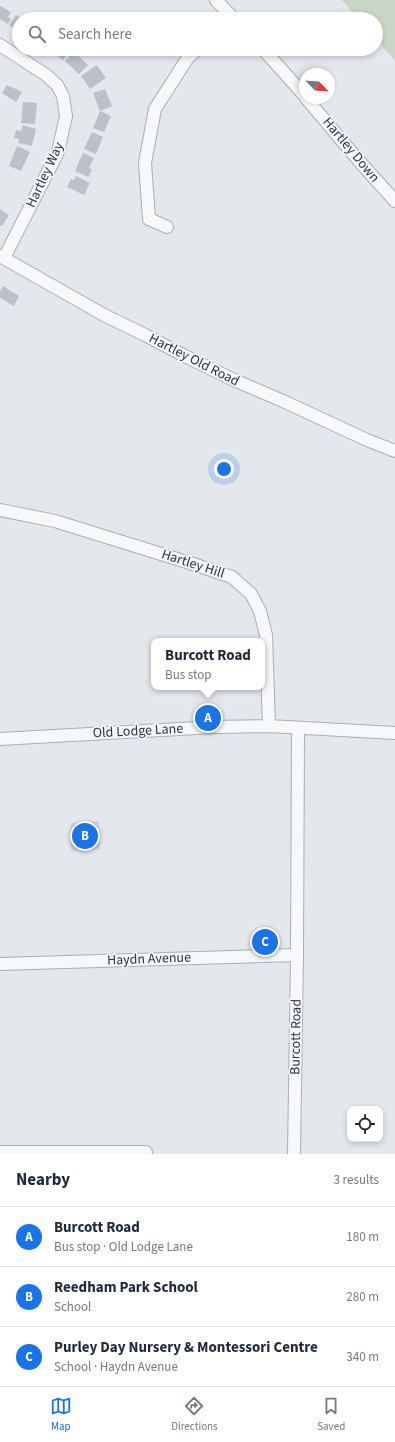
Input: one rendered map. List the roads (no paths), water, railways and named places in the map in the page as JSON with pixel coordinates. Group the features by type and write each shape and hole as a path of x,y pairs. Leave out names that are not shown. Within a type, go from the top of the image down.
{"street":[{"path":"216,0 227,12"},
{"name":"Hartley Way","path":"0,46 12,54"},
{"name":"Hartley Way","path":"2,257 58,152 66,116 63,96 57,85 46,75 16,56"},
{"path":"167,227 149,219 145,163 155,109 190,56"},
{"name":"Hartley Down","path":"268,56 299,89"},
{"name":"Hartley Down","path":"312,104 359,161 395,201"},
{"name":"Hartley Old Road","path":"2,257 104,316 185,356 234,380 367,440 395,451"},
{"name":"Hartley Hill","path":"0,510 55,521 190,562 232,577 251,594 260,611 266,635 269,726"},
{"name":"Old Lodge Lane","path":"0,739 183,728 269,726 395,733"},
{"name":"Burcott Road","path":"294,1154 298,728"},
{"name":"Haydn Avenue","path":"0,964 297,955"},
{"path":"7,1153 146,1152"}],"place":[{"name":"Burcott Road","path":"208,718"},
{"name":"Reedham Park School","path":"85,836"},
{"name":"Purley Day Nursery & Montessori Centre","path":"265,942"}]}
